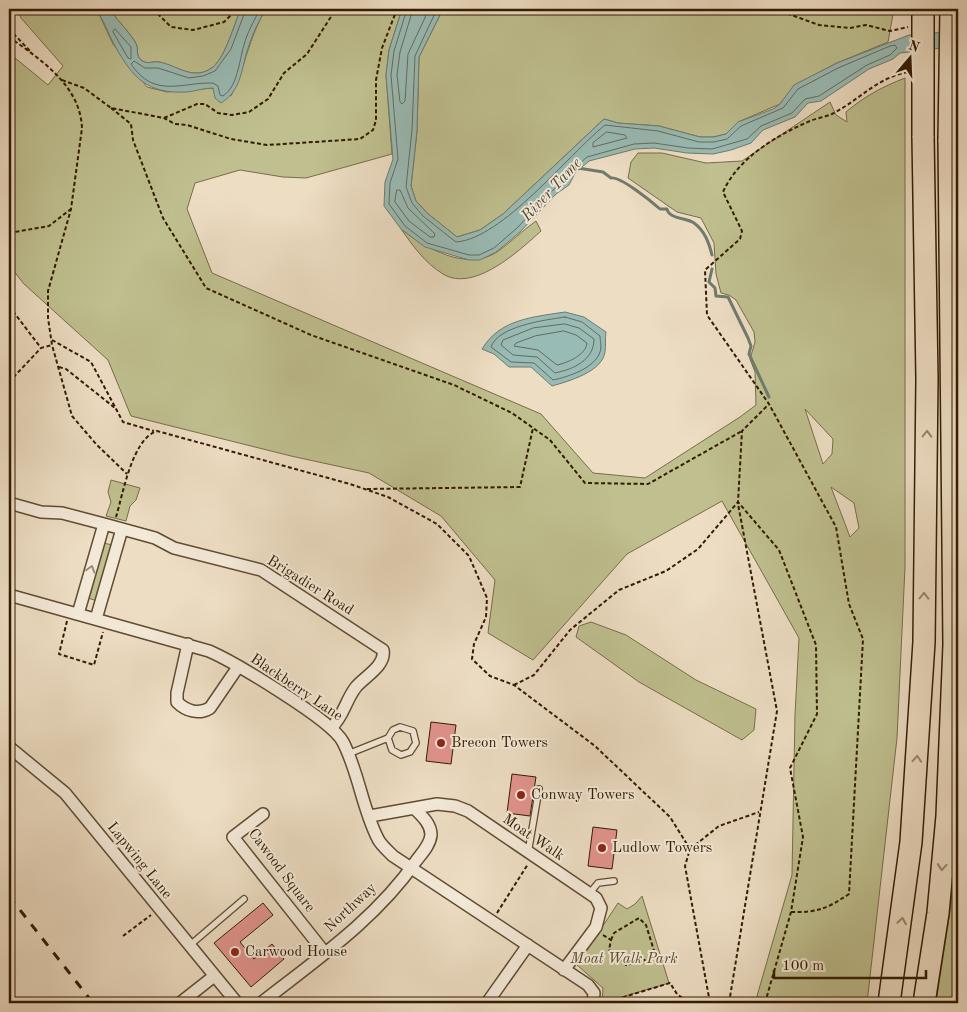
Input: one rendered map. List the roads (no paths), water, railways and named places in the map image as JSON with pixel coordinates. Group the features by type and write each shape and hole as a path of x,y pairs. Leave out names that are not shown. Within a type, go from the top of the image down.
{"highway":[{"path":"889,1003 911,842 924,642 928,379 924,9"},
{"path":"924,1003 938,913 947,816 954,645 949,140 951,9"}],"street":[{"name":"Brigadier Road","path":"9,502 41,512 62,513 113,526 155,538 174,548 261,570 383,650 383,658 356,687 345,705 342,716 331,728"},
{"path":"74,613 113,526"},
{"path":"101,620 113,526"},
{"name":"Blackberry Lane","path":"9,595 188,644 217,654 331,728 342,740 348,754 378,840 393,856 588,985 594,994 593,1003"},
{"path":"188,644 177,693 177,702 182,707 195,712 203,712 210,708 238,667"},
{"name":"Lapwing Lane","path":"9,747 65,794 237,1003"},
{"name":"Moat Walk","path":"370,816 437,804 455,806 468,812 596,898 601,908 594,929 564,970"},
{"name":"Northway","path":"261,1003 380,905 411,869 429,844 431,834 424,818 415,809"},
{"name":"Cawood Square","path":"263,814 233,837 325,952"},
{"path":"487,1003 528,945"},
{"path":"180,1003 214,977"}],"lane":[{"path":"348,754 388,738 393,730 405,727 413,731 416,743 410,752 401,755 392,750 388,738"},
{"path":"531,854 540,789"},
{"path":"589,894 598,883 614,881"},
{"path":"189,946 244,899"}],"water":[{"path":"95,9 110,9 135,42 138,56 141,60 147,63 159,62 192,73 199,73 213,67 218,62 226,48 241,9 266,9 251,40 234,91 221,103 215,98 213,88 173,92 151,87 143,82 128,67"},
{"name":"River Tame","path":"402,9 443,9 419,57 417,131 411,186 416,201 427,213 457,237 480,230 503,214 604,119 618,123 659,126 700,137 714,137 726,134 738,122 773,109 780,104 794,85 837,63 909,35 958,31 958,46 900,53 893,59 869,69 821,101 808,103 795,117 763,130 751,143 731,150 713,154 687,153 654,148 635,149 589,161 575,173 569,185 556,194 520,232 496,252 480,260 469,260 425,247 401,229 384,206 385,182 393,159 386,75 389,50"},
{"path":"565,312 584,317 606,332 603,359 584,375 552,386 531,367 509,367 494,354 482,349 489,339 508,325 529,318"}],"waterway":[{"name":"River Tame","path":"578,168 603,172 611,178 615,178 628,185 660,209 667,209 671,215 691,221 704,233 712,255"},
{"path":"712,269 709,282 715,288 716,296 728,297 748,338 751,346 749,354 769,397"}],"railway":[{"path":"9,896 93,1003"}],"place":[{"name":"Brecon Towers","path":"441,743"},
{"name":"Conway Towers","path":"521,795"},
{"name":"Ludlow Towers","path":"602,848"},
{"name":"Carwood House","path":"235,952"}],"park label":[{"name":"Moat Walk Park","path":"624,959"}]}
